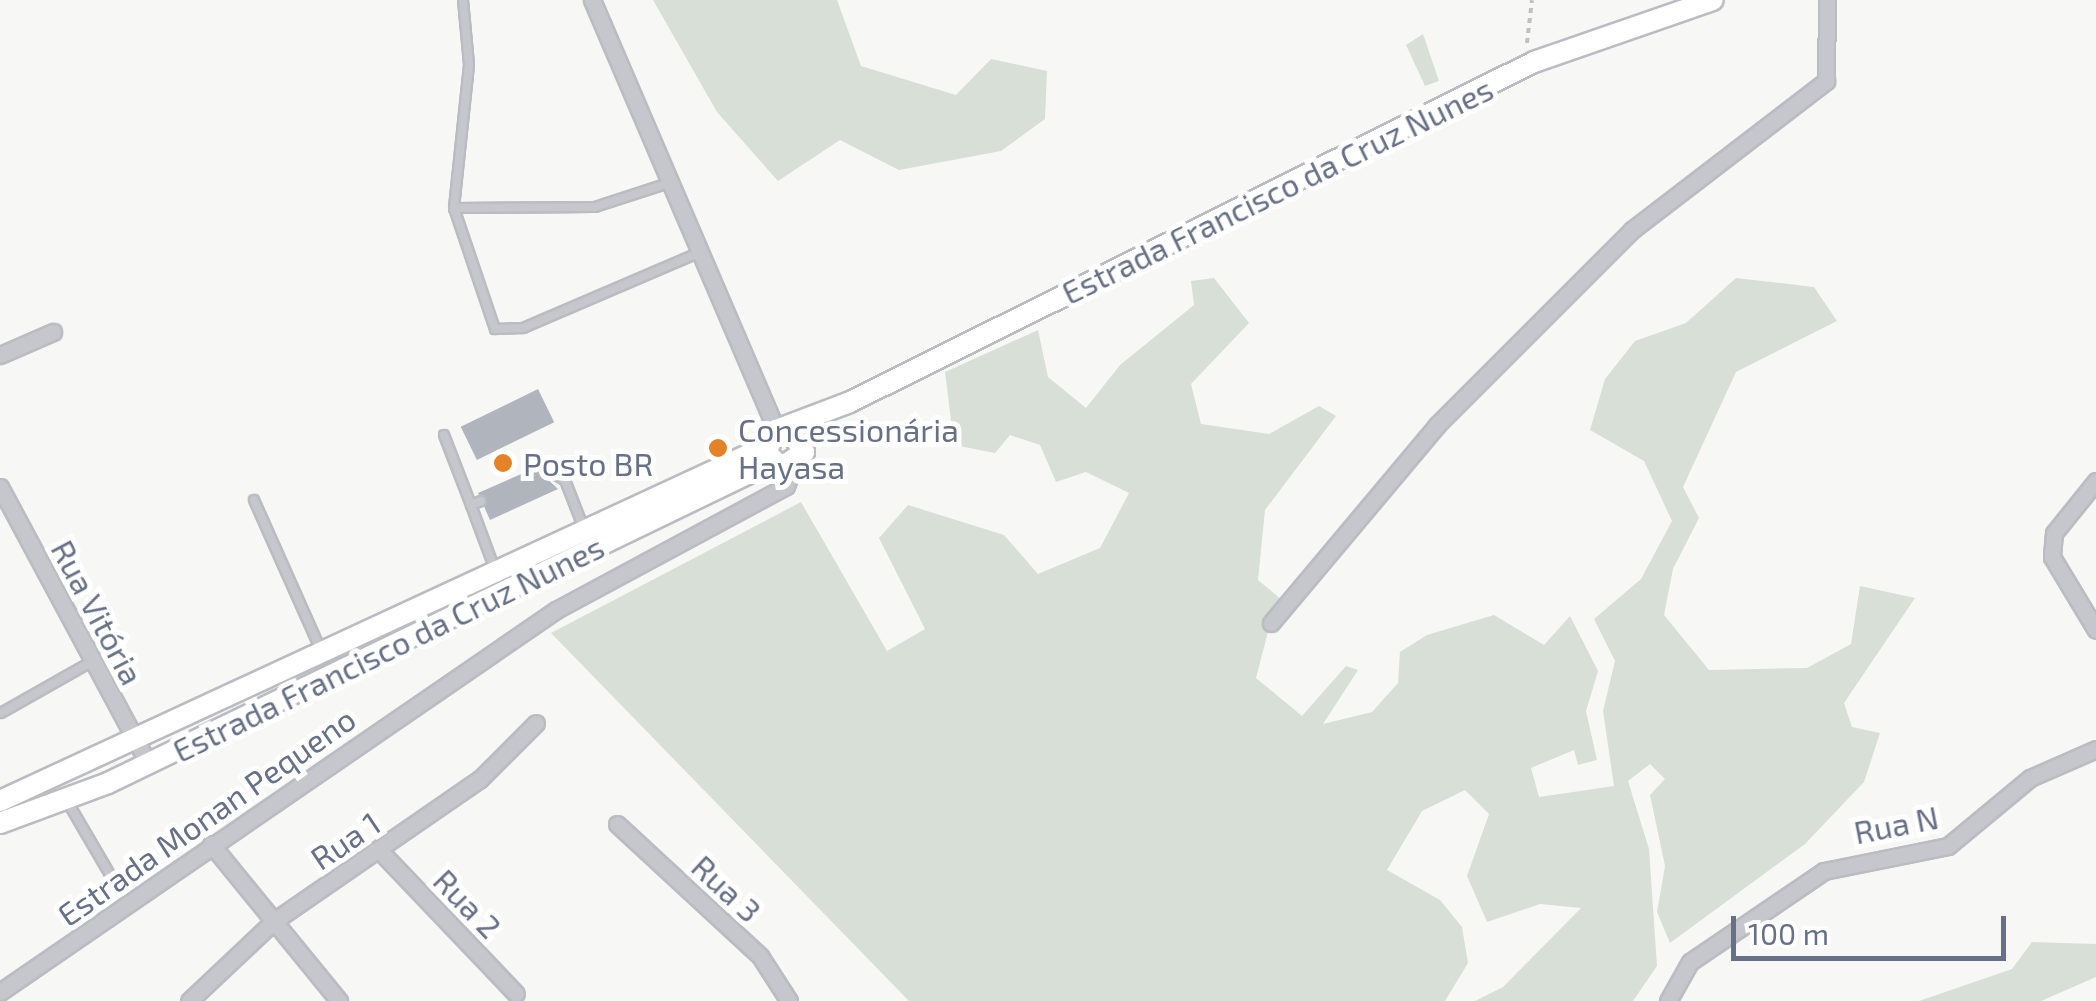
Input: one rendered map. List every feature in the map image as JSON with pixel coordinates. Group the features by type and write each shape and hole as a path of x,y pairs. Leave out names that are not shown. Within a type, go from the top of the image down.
{"main road":[{"name":"Estrada Francisco da Cruz Nunes","path":"0,801 142,753 328,665 504,592 588,540 850,402 1534,62 1712,0"},
{"name":"Estrada Francisco da Cruz Nunes","path":"799,456 850,402"},
{"path":"775,442 799,456"},
{"path":"775,442 799,456"},
{"name":"Estrada Francisco da Cruz Nunes","path":"328,665 496,572 588,540"},
{"name":"Estrada Francisco da Cruz Nunes","path":"0,823 67,800 142,753"}],"street":[{"path":"592,0 775,442"},
{"path":"1271,623 1438,425 1632,230 1826,81 1827,0"},
{"path":"0,354 53,332"},
{"name":"Estrada Monan Pequeno","path":"0,992 556,610 786,486 799,456"},
{"path":"2096,481 2054,533 2052,557 2096,630"},
{"name":"Rua Vitória","path":"1,494 142,753"},
{"name":"Rua 1","path":"185,1000 274,921 480,779 536,722"},
{"name":"Rua N","path":"1668,1001 1690,962 1824,872 1948,846 2030,778 2096,749"},
{"name":"Rua 3","path":"618,824 760,956 789,1001"},
{"path":"212,844 340,1001"},
{"name":"Rua 2","path":"380,851 516,994"}],"lane":[{"path":"463,0 469,65 454,208 501,332 698,252"},
{"path":"454,208 595,207 669,183"},
{"path":"444,435 504,592"},
{"path":"550,472 565,480 588,540"},
{"path":"254,500 328,665"},
{"path":"471,505 482,501"},
{"path":"1,713 93,661"},
{"path":"67,800 112,878"}],"path":[{"path":"1524,36 1532,0"}],"shaded area":[{"path":"653,0 837,0 861,66 956,95 991,59 1047,71 1045,119 1001,151 899,170 840,140 778,181 717,112"},
{"path":"1423,34 1439,81 1425,86 1406,45"},
{"path":"1214,278 1249,323 1191,384 1201,424 1269,434 1319,406 1336,416 1265,510 1258,580 1292,608 1269,628 1256,678 1302,716 1346,666 1358,670 1323,724 1372,712 1398,683 1400,652 1427,635 1494,615 1544,645 1570,616 1598,671 1586,711 1597,760 1578,765 1574,750 1531,768 1539,797 1614,786 1603,711 1615,661 1594,619 1641,579 1672,521 1644,461 1590,430 1605,379 1635,341 1686,323 1736,278 1814,287 1837,321 1736,372 1683,487 1699,518 1673,569 1664,615 1709,670 1807,668 1851,644 1860,586 1915,598 1844,703 1852,727 1880,733 1864,782 1805,844 1670,943 1657,912 1665,866 1650,795 1665,779 1650,764 1628,781 1649,849 1657,966 1633,1001 1475,1001 1503,987 1581,908 1540,904 1487,922 1467,876 1489,814 1465,790 1422,811 1387,870 1440,900 1462,927 1468,963 1445,1001 909,1001 551,633 801,502 887,651 925,629 879,538 908,505 1004,535 1038,574 1100,548 1129,493 1086,472 1056,482 1040,445 1010,435 995,453 954,445 945,372 1038,330 1048,377 1086,408 1120,365 1194,305 1191,281"},
{"path":"2032,942 2096,944 2096,977 2041,1001 1919,1001 2012,969"}],"building":[{"path":"538,389 554,422 477,460 461,427"},
{"path":"546,463 543,475 558,489 490,520 478,493"}],"place":[{"name":"Concessionária Hayasa","path":"718,448"},
{"name":"Posto BR","path":"503,463"}]}
